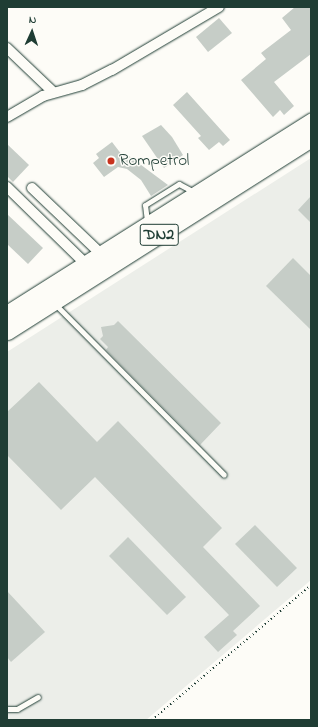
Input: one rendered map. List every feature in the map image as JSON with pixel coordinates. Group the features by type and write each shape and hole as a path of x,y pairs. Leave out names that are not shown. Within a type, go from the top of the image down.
{"highway":[{"name":"DN2","path":"7,314 311,122"},
{"name":"DN2","path":"7,331 311,138"}],"street":[{"path":"7,117 53,92 82,86 219,7"},
{"path":"7,48 53,92"},
{"path":"7,187 86,264"},
{"path":"32,188 101,254"}],"lane":[{"path":"53,302 224,475"},
{"path":"7,709 16,709 38,697"}],"path":[{"path":"152,720 311,585"}],"shaded area":[{"path":"311,158 311,580 146,720 7,720 7,352"}],"building":[{"path":"295,7 311,7 311,54 274,82 294,106 284,115 280,110 273,117 241,80 266,59 261,53 291,30 282,18"},
{"path":"219,18 232,33 208,52 196,37"},
{"path":"187,92 230,140 223,146 219,142 209,150 198,138 201,136 173,105"},
{"path":"161,125 172,137 183,155 164,168 142,136"},
{"path":"112,142 122,155 125,153 168,185 151,196 141,180 127,169 118,167 104,177 93,163 99,158 96,154"},
{"path":"7,144 29,165 13,182 7,176"},
{"path":"311,196 311,223 298,210"},
{"path":"7,214 43,248 28,264 7,244"},
{"path":"293,258 311,276 311,330 266,286"},
{"path":"118,321 221,423 200,445 106,350 108,347 100,339 103,336 101,327 114,325"},
{"path":"39,382 97,442 118,421 222,528 203,547 260,606 233,631 237,635 218,652 204,637 229,615 95,477 61,510 7,455 7,412"},
{"path":"255,525 297,568 277,587 235,544"},
{"path":"128,537 186,597 167,615 109,556"},
{"path":"7,591 45,632 11,662 7,657"}],"place":[{"name":"Rompetrol","path":"111,161"}]}
